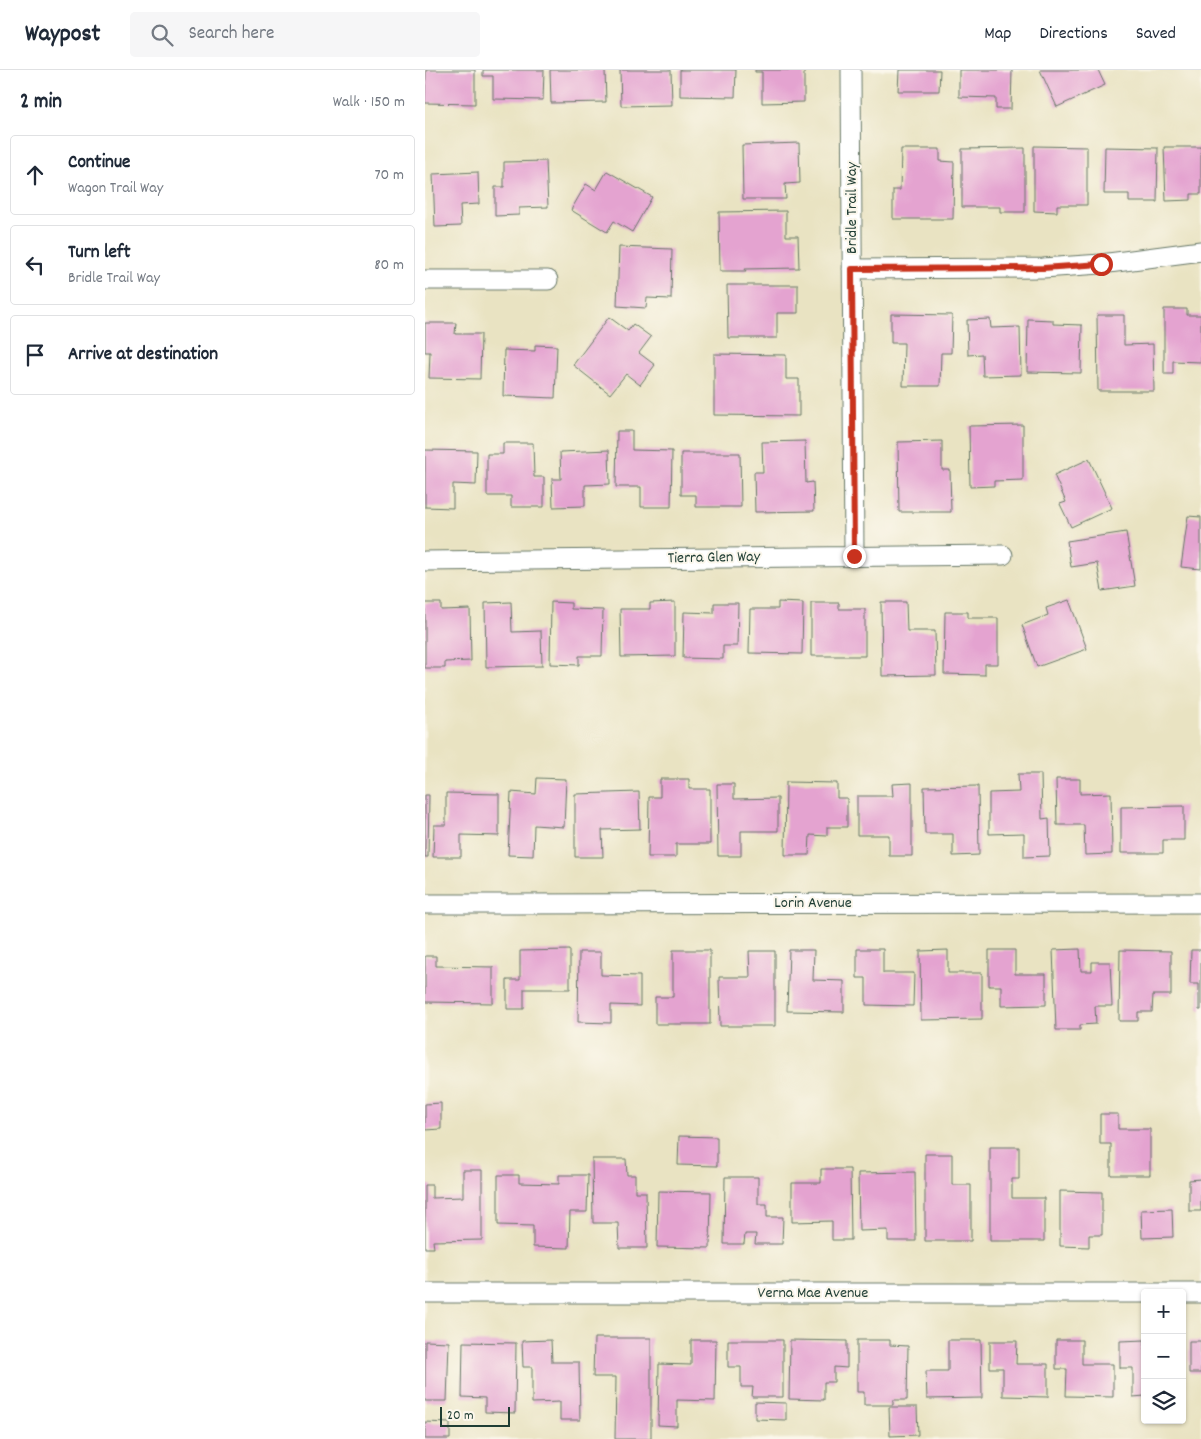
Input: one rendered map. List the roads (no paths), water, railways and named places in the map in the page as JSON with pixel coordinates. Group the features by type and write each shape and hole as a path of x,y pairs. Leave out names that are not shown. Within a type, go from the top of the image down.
{"street":[{"name":"Bridle Trail Way","path":"851,70 854,556"},
{"path":"852,269 1043,268 1101,264 1201,251"},
{"path":"425,280 548,280"},
{"name":"Tierra Glen Way","path":"425,560 1003,555"},
{"name":"Lorin Avenue","path":"425,904 1201,903"},
{"name":"Verna Mae Avenue","path":"425,1293 1201,1293"}]}
